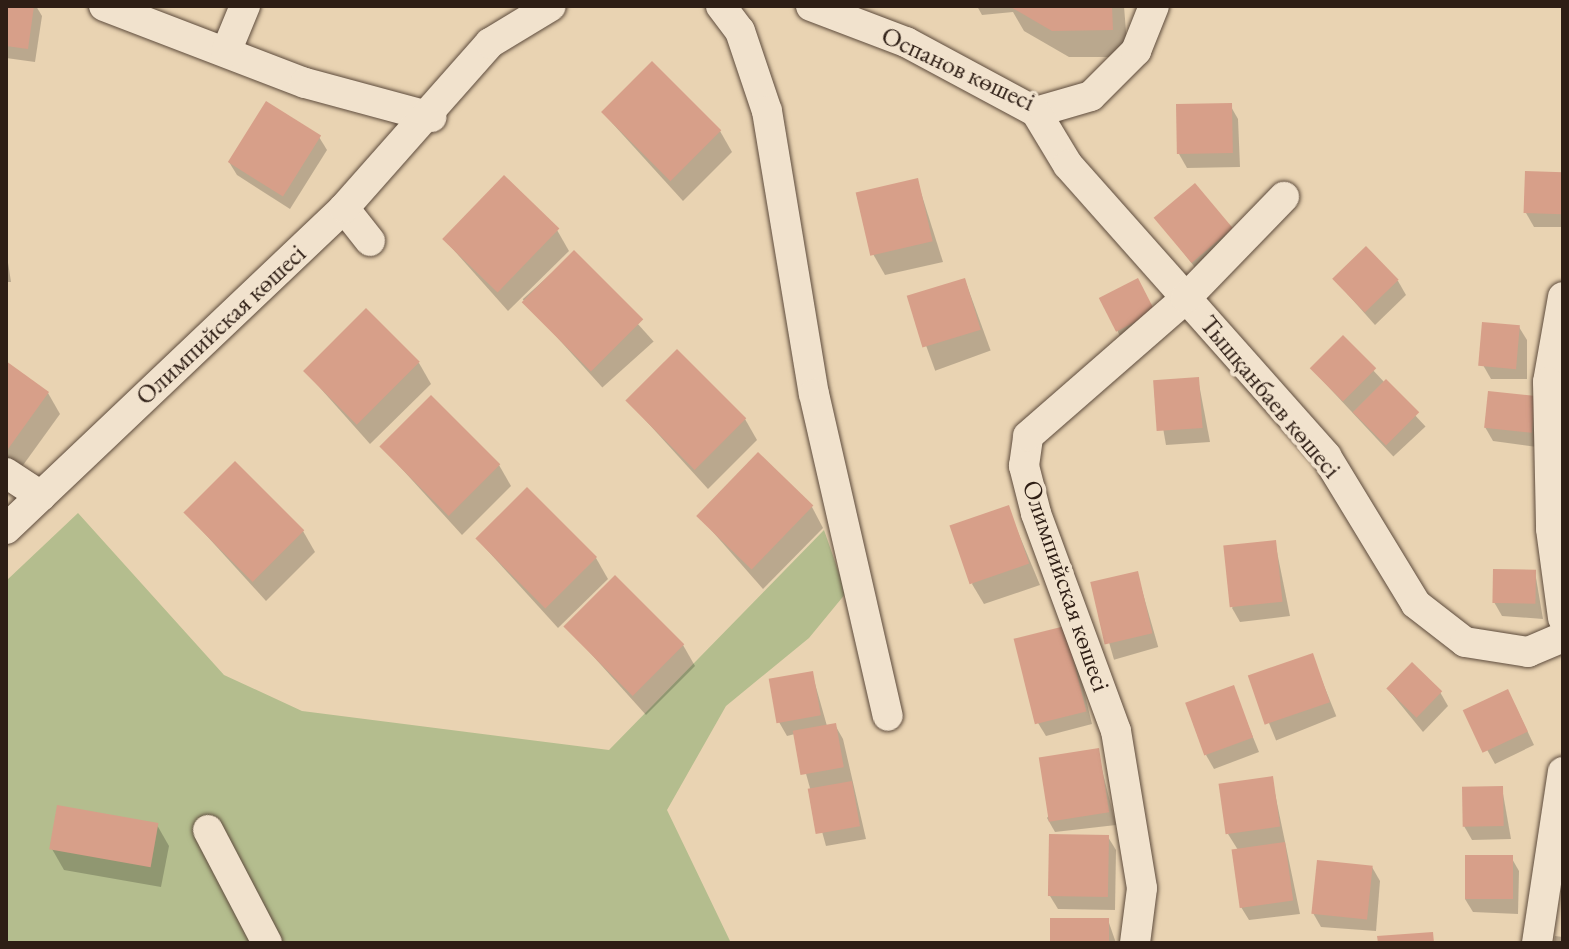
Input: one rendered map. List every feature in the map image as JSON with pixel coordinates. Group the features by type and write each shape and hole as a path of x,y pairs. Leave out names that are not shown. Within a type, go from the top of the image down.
{"street":[{"path":"104,6 305,83 431,117 490,43 551,6"},
{"path":"226,52 245,6"},
{"path":"721,6 740,31 767,111 814,394 888,716"},
{"name":"Оспанов көшесі","path":"811,6 906,42 1036,112 1091,96 1136,51 1154,6"},
{"name":"Тышқанбаев көшесі","path":"1036,112 1068,165 1326,456 1416,604 1465,642 1528,652 1563,637"},
{"name":"Олимпийская көшесі","path":"6,529 344,208 431,117"},
{"name":"Олимпийская көшесі","path":"1135,943 1142,888 1116,731 1024,466 1028,436 1052,409 1186,298 1284,197"},
{"path":"344,208 370,241"},
{"path":"1563,297 1548,382 1551,529 1563,618"},
{"path":"6,473 41,496"},
{"path":"1537,943 1563,772"},
{"path":"208,830 267,943"}],"green space":[{"path":"78,513 224,675 302,711 609,750 824,530 846,593 809,638 726,706 667,810 731,943 6,943 6,581"}],"building":[{"path":"6,6 34,6 28,49 6,46"},
{"path":"1009,6 1112,6 1113,30 1052,31"},
{"path":"652,61 721,130 670,181 601,112"},
{"path":"266,101 321,135 283,197 228,162"},
{"path":"1232,103 1233,153 1177,154 1176,104"},
{"path":"1525,171 1563,172 1562,214 1524,213"},
{"path":"504,175 559,228 498,293 442,239"},
{"path":"918,178 933,241 870,256 856,192"},
{"path":"1195,183 1233,228 1192,263 1154,218"},
{"path":"1366,246 1399,280 1365,312 1332,279"},
{"path":"574,250 643,319 591,372 522,302"},
{"path":"965,278 981,330 922,347 907,296"},
{"path":"1138,278 1155,312 1116,332 1099,298"},
{"path":"366,308 420,362 357,425 303,371"},
{"path":"1482,322 1520,325 1516,369 1478,366"},
{"path":"1343,335 1376,368 1343,401 1310,368"},
{"path":"677,349 746,418 695,470 625,401"},
{"path":"6,361 49,392 8,449 6,447"},
{"path":"1199,377 1203,428 1157,431 1153,380"},
{"path":"1386,379 1419,412 1386,445 1353,412"},
{"path":"1488,391 1536,396 1532,433 1484,428"},
{"path":"431,395 500,464 449,516 379,447"},
{"path":"758,452 813,505 752,570 696,516"},
{"path":"235,461 304,530 253,582 183,513"},
{"path":"527,487 597,557 545,609 475,539"},
{"path":"1009,505 1029,564 970,584 949,526"},
{"path":"1276,540 1282,602 1230,607 1223,546"},
{"path":"1493,569 1536,570 1535,604 1492,603"},
{"path":"1138,571 1152,633 1105,644 1090,582"},
{"path":"615,575 684,644 633,696 563,627"},
{"path":"1065,626 1086,711 1035,724 1014,639"},
{"path":"1313,653 1330,702 1265,725 1248,675"},
{"path":"1412,662 1442,691 1417,718 1386,689"},
{"path":"813,671 821,715 776,723 769,679"},
{"path":"1234,685 1253,738 1204,755 1185,703"},
{"path":"1508,689 1528,732 1483,753 1463,710"},
{"path":"836,723 844,767 800,775 793,731"},
{"path":"1099,748 1109,812 1049,822 1039,758"},
{"path":"1273,776 1280,827 1226,834 1219,784"},
{"path":"852,781 860,826 816,834 808,789"},
{"path":"1503,786 1504,826 1463,827 1462,787"},
{"path":"57,805 158,823 151,867 49,849"},
{"path":"1049,834 1109,835 1108,897 1048,896"},
{"path":"1285,842 1293,900 1240,908 1232,850"},
{"path":"1465,855 1513,855 1513,899 1465,899"},
{"path":"1317,860 1373,866 1367,920 1311,914"},
{"path":"1050,918 1109,918 1109,943 1050,943"},
{"path":"1433,932 1434,943 1378,943 1377,936"}]}
